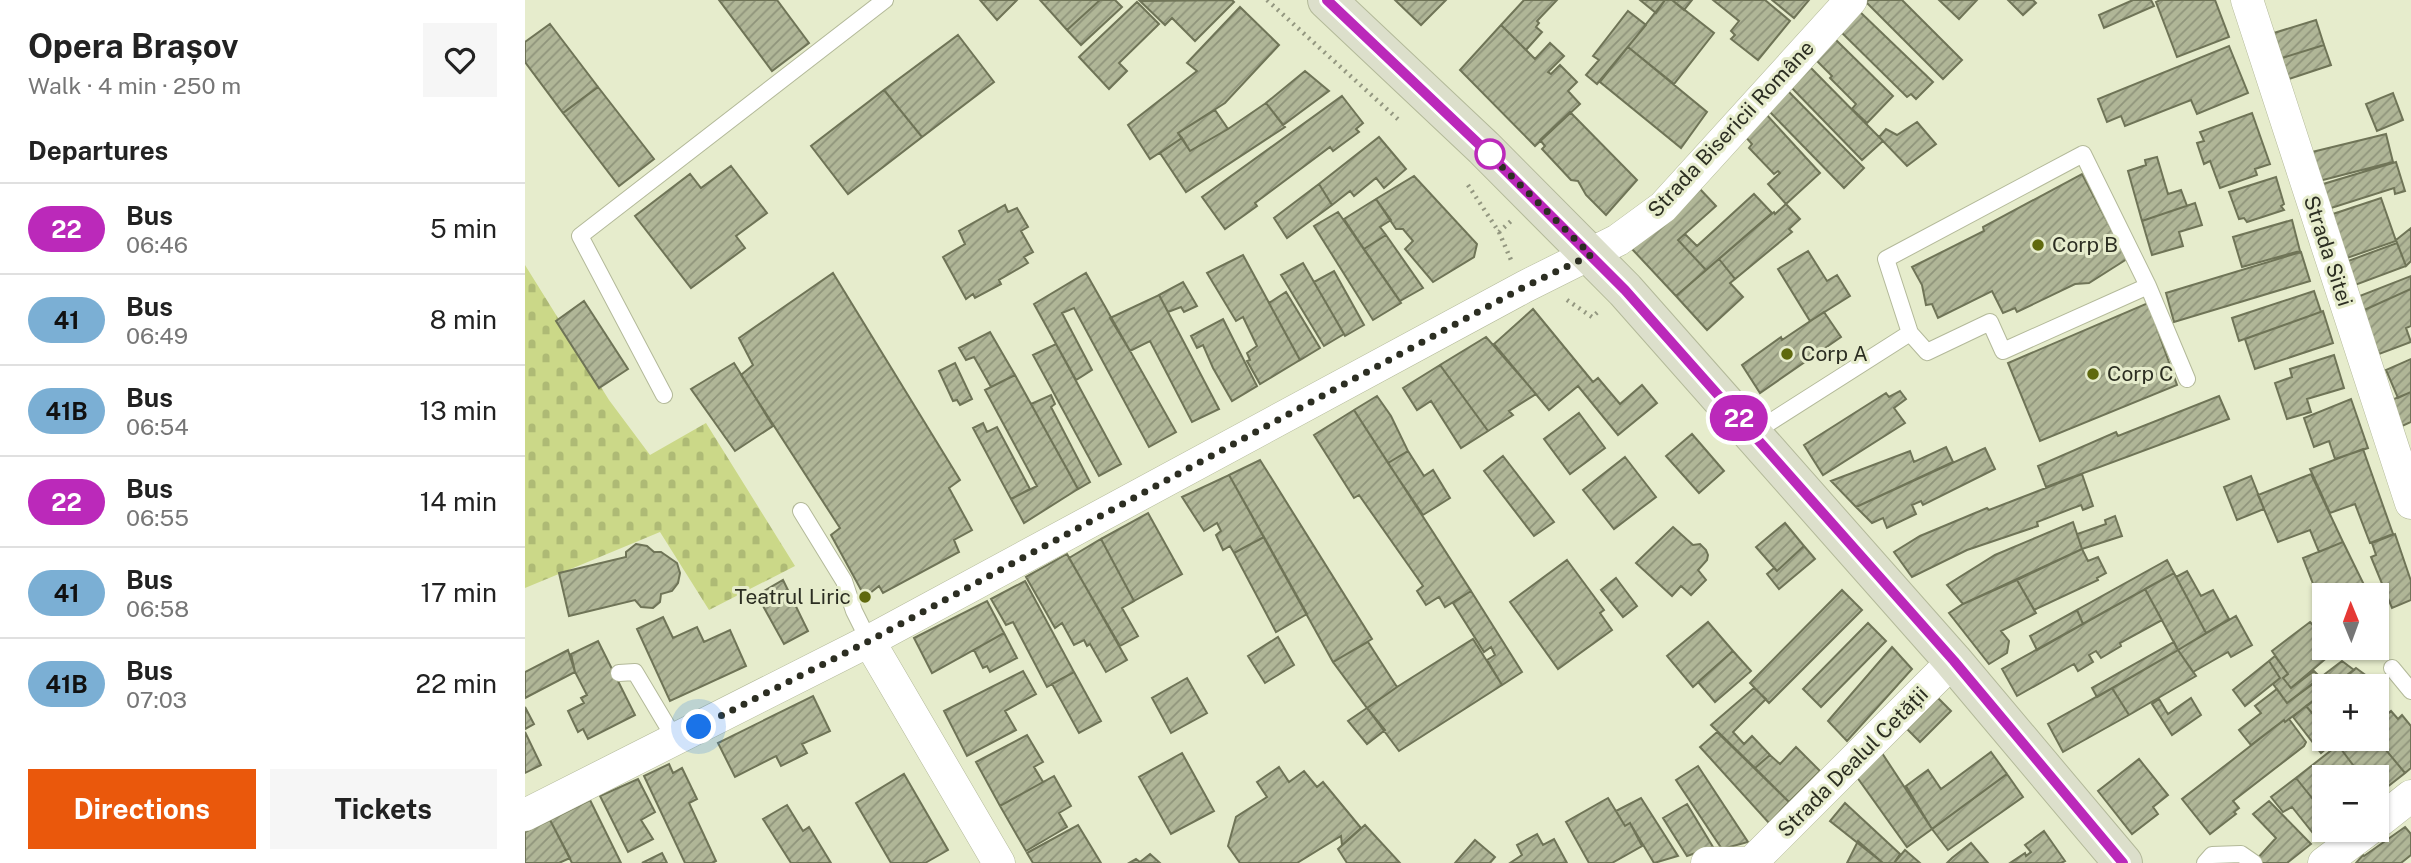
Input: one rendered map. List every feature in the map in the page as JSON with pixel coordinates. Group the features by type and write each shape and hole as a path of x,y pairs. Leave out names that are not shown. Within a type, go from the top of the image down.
{"street":[{"path":"1327,0 1484,149 1635,300 1954,661 2123,863"},
{"name":"Strada Bisericii Române","path":"525,815 869,641 1524,287 1618,240 1663,207 1851,0"},
{"name":"Strada Sitei","path":"2247,0 2411,503"},
{"path":"869,641 999,863"},
{"name":"Strada Dealul Cetății","path":"1707,863 1753,863 1954,661"},
{"path":"2389,813 2411,796"},
{"path":"2324,863 2352,842"}],"lane":[{"path":"664,395 580,236 885,0"},
{"path":"2148,286 2003,351 1990,322 1927,352 1910,333 1887,259 2083,154 2148,286 2187,379"},
{"path":"1753,433 1910,333"},
{"path":"801,511 844,581 854,611 869,641"},
{"path":"2392,668 2411,691"},
{"path":"619,673 635,672 675,739"},
{"path":"2205,863 2212,855 2241,854 2254,863"}],"green space":[{"path":"525,265 609,400 650,455 706,423 795,566 709,610 660,532 525,588"}],"building":[{"path":"719,0 777,0 809,43 772,71"},
{"path":"980,0 1017,0 997,20"},
{"path":"1040,0 1100,0 1067,30"},
{"path":"1100,0 1115,0 1122,7 1081,45 1067,30"},
{"path":"1395,0 1446,0 1421,25"},
{"path":"1524,0 1557,0 1537,21 1539,23 1536,27 1542,32 1526,50 1501,25"},
{"path":"1640,0 1665,0 1656,13"},
{"path":"1665,0 1672,0 1714,33 1674,84 1628,47"},
{"path":"1672,0 1692,0 1684,10"},
{"path":"1713,0 1765,0 1790,21 1758,60 1731,39 1735,35 1731,31 1739,21"},
{"path":"1772,0 1809,0 1794,18"},
{"path":"1902,0 1962,60 1943,79 1866,2"},
{"path":"1939,0 1977,0 1959,19"},
{"path":"2008,0 2033,0 2036,3 2023,15"},
{"path":"2133,0 2151,0 2154,6 2104,28 2099,15"},
{"path":"2215,0 2229,37 2177,57 2156,2"},
{"path":"1140,1 1234,2 1195,41 1172,18 1165,25"},
{"path":"1137,2 1159,24 1119,63 1127,71 1109,89 1079,57"},
{"path":"1240,7 1279,45 1225,103 1178,133 1182,138 1150,159 1128,125 1197,71 1187,63"},
{"path":"1858,10 1933,82 1916,99 1911,94 1907,97 1839,30"},
{"path":"1628,11 1646,25 1597,84 1586,75 1599,60 1593,56"},
{"path":"2316,20 2324,45 2282,58 2274,33"},
{"path":"550,24 598,87 563,113 525,62 525,42"},
{"path":"1501,25 1535,59 1550,43 1564,56 1548,72 1551,74 1560,65 1577,82 1568,91 1580,104 1535,146 1460,70"},
{"path":"958,35 994,82 922,137 884,90"},
{"path":"1834,38 1893,96 1867,123 1852,109 1856,104 1814,58"},
{"path":"2324,45 2331,65 2289,79 2282,58"},
{"path":"2229,46 2248,93 2197,114 2191,100 2125,126 2121,116 2107,122 2098,99"},
{"path":"1628,47 1707,112 1681,148 1600,82"},
{"path":"1809,66 1883,141 1862,160 1789,85"},
{"path":"1305,71 1329,91 1283,125 1266,103"},
{"path":"598,87 654,159 619,186 563,113"},
{"path":"884,90 922,137 848,194 811,146"},
{"path":"1787,90 1864,168 1844,188 1768,110"},
{"path":"2393,93 2403,120 2377,131 2366,104"},
{"path":"1342,96 1363,123 1356,129 1359,132 1333,151 1330,147 1225,229 1202,197"},
{"path":"1266,103 1285,127 1186,192 1160,153 1182,138 1190,151"},
{"path":"1215,110 1228,129 1190,151 1178,133"},
{"path":"1570,112 1637,180 1606,215 1586,195 1578,181 1571,180 1542,149 1545,146 1540,140"},
{"path":"1765,113 1820,173 1786,204 1768,184 1780,173 1778,171 1774,174 1749,148 1752,144 1743,134"},
{"path":"2252,113 2270,164 2255,169 2257,175 2220,188 2210,161 2204,164 2197,143 2204,141 2200,132"},
{"path":"1917,122 1936,144 1907,166 1879,137 1886,129 1897,135"},
{"path":"2386,134 2393,162 2319,181 2312,152"},
{"path":"1379,137 1406,169 1384,188 1376,178 1354,196 1350,191 1332,205 1319,184"},
{"path":"2157,157 2168,194 2181,190 2187,206 2142,221 2128,171 2146,165 2145,160"},
{"path":"2396,162 2405,191 2395,194 2394,188 2328,209 2320,185"},
{"path":"731,166 767,213 736,236 745,248 691,288 635,216 690,174 701,188"},
{"name":"Corp B","path":"2082,174 2127,259 2089,283 2075,284 2017,312 2015,308 2003,313 1992,291 1938,318 1932,304 1926,305 1922,285 1912,267 1984,231 1983,227"},
{"path":"1414,176 1477,244 1474,257 1433,282 1405,249 1413,241 1403,229 1396,229 1376,199"},
{"path":"2276,177 2284,210 2247,222 2244,218 2239,219 2229,192"},
{"path":"1319,184 1332,205 1287,238 1274,218"},
{"path":"1699,188 1716,206 1678,240 1706,270 1676,296 1632,249"},
{"path":"1754,194 1772,213 1706,270 1678,240 1685,234 1697,246"},
{"path":"2381,198 2396,241 2344,259 2330,215"},
{"path":"1376,199 1391,220 1380,227 1386,235 1364,249 1344,219"},
{"path":"2195,203 2202,225 2179,232 2183,246 2152,255 2142,221"},
{"path":"1786,204 1800,219 1789,229 1792,232 1735,279 1719,259"},
{"path":"1005,205 1008,212 1017,208 1028,227 1021,231 1033,252 1024,257 1028,263 999,280 1001,284 975,298 973,294 966,299 943,257 965,244 959,231"},
{"path":"1338,212 1401,303 1373,320 1314,226"},
{"path":"2292,220 2300,251 2242,267 2233,237"},
{"path":"2411,228 2411,261 2406,266 2396,240"},
{"path":"1386,235 1423,288 1400,301 1364,249"},
{"path":"2397,243 2406,266 2355,285 2348,261"},
{"path":"1808,251 1827,281 1837,275 1850,296 1810,321 1778,269"},
{"path":"2301,252 2310,281 2174,322 2166,293"},
{"path":"1243,255 1300,360 1260,384 1247,361 1250,360 1247,353 1257,346 1243,317 1236,321 1207,273"},
{"path":"1719,259 1735,279 1730,283 1743,297 1707,330 1676,296"},
{"path":"1303,263 1344,334 1324,346 1281,275"},
{"path":"1334,271 1364,325 1345,336 1314,282"},
{"path":"833,273 960,480 949,488 972,530 954,540 959,552 883,593 879,586 865,597 831,535 840,528 741,375 753,365 739,338"},
{"path":"1086,273 1176,432 1149,447 1074,308 1062,313 1092,370 1076,380 1034,304"},
{"path":"2411,276 2411,289 2362,311 2357,297"},
{"path":"1183,282 1197,306 1184,312 1181,307 1168,312 1159,295"},
{"path":"2411,289 2411,326 2406,328 2411,342 2379,354 2362,311"},
{"path":"2314,291 2321,312 2239,341 2232,318"},
{"path":"1286,292 1320,348 1300,360 1269,303"},
{"path":"1159,295 1219,409 1192,422 1150,341 1130,351 1110,318"},
{"path":"584,301 628,369 599,388 556,321"},
{"name":"Corp C","path":"2148,303 2177,385 2040,441 2008,363"},
{"path":"1533,309 1593,382 1598,378 1620,404 1642,385 1657,403 1618,435 1578,386 1549,410 1494,344"},
{"path":"2323,311 2333,343 2255,369 2245,339"},
{"name":"Corp A","path":"1824,312 1841,337 1760,393 1742,365 1781,337 1782,340"},
{"path":"1223,319 1257,386 1232,401 1203,345 1197,348 1191,336"},
{"path":"990,332 1015,375 991,387 974,357 966,360 959,348"},
{"path":"1486,337 1536,394 1509,411 1513,415 1488,431 1440,365"},
{"path":"1056,344 1121,464 1099,476 1033,355"},
{"path":"2334,355 2344,388 2307,399 2311,412 2287,419 2275,383 2292,377 2290,369"},
{"path":"2411,359 2411,392 2398,398 2386,370"},
{"path":"734,363 773,426 735,451 691,389"},
{"path":"955,363 972,399 960,405 957,400 953,401 939,371"},
{"path":"1440,365 1488,431 1461,448 1431,401 1417,410 1403,388"},
{"path":"1015,375 1078,489 1024,523 1011,499 1037,486 985,390"},
{"path":"1900,391 1906,399 1894,408 1905,423 1823,475 1804,445 1886,393 1889,397"},
{"path":"2411,392 2411,422 2400,427 2389,401"},
{"path":"1051,395 1055,404 1051,407 1090,482 1078,489 1031,404"},
{"path":"1377,396 1391,416 1408,451 1388,463 1354,410"},
{"path":"2219,396 2229,419 2046,487 2038,466 2116,432 2118,436"},
{"path":"2351,399 2368,448 2335,459 2329,441 2314,447 2304,418"},
{"path":"1354,410 1471,591 1445,607 1439,597 1426,605 1417,591 1423,586 1359,495 1354,498 1314,435"},
{"path":"1579,413 1605,448 1570,474 1544,439"},
{"path":"983,423 987,432 997,427 1030,489 1011,499 973,428"},
{"path":"1692,434 1724,471 1699,493 1666,456"},
{"path":"1946,447 1953,462 1856,507 1831,481 1910,451 1914,462"},
{"path":"1985,448 1995,469 1923,505 1921,501 1912,505 1916,514 1887,528 1883,518 1872,523 1856,507"},
{"path":"2363,449 2393,534 2370,543 2355,504 2330,513 2310,469"},
{"path":"1408,451 1424,476 1433,470 1450,498 1423,515 1388,463"},
{"path":"1503,456 1554,522 1534,536 1484,471"},
{"path":"1625,457 1656,497 1614,529 1583,490"},
{"path":"1260,460 1372,639 1333,662 1229,475"},
{"path":"2082,474 2093,506 2083,510 2081,505 2037,522 2038,526 1967,550 1912,577 1894,552 1920,536 1987,508 1989,510"},
{"path":"2311,474 2343,542 2319,552 2310,530 2278,542 2258,495"},
{"path":"1229,475 1264,537 1234,553 1230,546 1223,550 1216,535 1221,531 1217,523 1204,531 1182,497"},
{"path":"2251,476 2264,509 2237,520 2224,487"},
{"path":"1148,513 1182,574 1134,601 1101,539"},
{"path":"2115,516 2122,536 2082,549 2077,534 2106,524 2105,520"},
{"path":"2073,522 2082,549 1963,604 1947,585 1995,555"},
{"path":"1785,523 1804,546 1777,571 1756,547"},
{"path":"1673,527 1693,545 1700,544 1708,555 1698,570 1706,580 1691,595 1681,586 1672,596 1636,563"},
{"path":"2395,534 2411,581 2411,600 2392,608 2389,601 2389,583 2382,583 2371,557 2376,555 2372,543"},
{"path":"1264,537 1307,614 1276,632 1234,553"},
{"path":"1101,539 1134,601 1122,608 1138,636 1120,646 1069,558"},
{"path":"2343,542 2363,583 2313,583 2303,558"},
{"path":"636,544 647,546 654,552 661,552 677,563 680,573 678,583 672,591 661,594 660,602 653,608 641,607 635,600 569,616 559,573 626,557 626,552"},
{"path":"1804,546 1815,559 1779,589 1767,574 1774,568 1777,571"},
{"path":"2082,549 2088,561 2098,557 2106,573 2097,578 2098,580 2034,610 2017,580"},
{"path":"1067,554 1127,660 1106,672 1090,644 1087,646 1084,640 1074,645 1062,623 1055,628 1026,577"},
{"path":"1567,560 1604,610 1600,613 1612,630 1558,669 1510,602"},
{"path":"2167,560 2174,573 2083,624 2077,610"},
{"path":"2187,571 2201,596 2213,590 2229,619 2206,633 2176,577"},
{"path":"2174,573 2206,633 2178,650 2145,589"},
{"path":"1616,578 1637,606 1623,617 1601,590"},
{"path":"783,580 808,631 784,644 757,595"},
{"path":"2017,580 2036,613 2001,631 2009,641 2007,653 1989,664 1949,613"},
{"path":"1025,581 1074,672 1047,687 1013,622 1006,625 991,599"},
{"path":"2145,589 2162,620 2120,643 2121,646 2101,658 2096,651 2089,655 2093,662 2078,671 2074,664 2017,696 2002,669"},
{"path":"1842,590 1862,610 1769,703 1750,683"},
{"path":"1471,591 1522,672 1502,685 1487,660 1495,655 1491,647 1484,652 1453,603"},
{"path":"987,601 1004,633 932,673 914,638"},
{"path":"2077,610 2083,624 2037,650 2030,636"},
{"path":"2236,616 2252,645 2231,657 2228,652 2193,672 2178,650"},
{"path":"663,617 673,638 697,627 704,642 730,630 746,666 670,701 637,629"},
{"path":"1708,622 1733,651 1693,687 1667,656"},
{"path":"2310,622 2312,660 2324,660 2291,688 2283,678 2288,674 2272,651"},
{"path":"1868,623 1886,641 1821,707 1803,689"},
{"path":"1004,633 1017,658 990,672 987,666 983,668 974,650"},
{"path":"1278,637 1294,665 1265,683 1248,656"},
{"path":"1473,639 1502,685 1399,751 1367,708"},
{"path":"598,641 635,715 588,739 583,729 578,732 568,711 584,703 581,698 587,695 575,672 571,654"},
{"path":"1368,642 1397,687 1367,708 1333,662"},
{"path":"2174,642 2178,650 2097,697 2092,688"},
{"path":"1892,647 1912,669 1847,741 1828,721"},
{"path":"568,650 575,672 525,698 525,672"},
{"path":"2178,650 2196,676 2129,715 2112,688"},
{"path":"1733,651 1751,671 1715,702 1698,682"},
{"path":"2275,656 2288,674 2283,678 2291,688 2314,671 2317,674 2312,674 2312,685 2287,703 2273,684 2280,678 2269,661"},
{"path":"2269,661 2280,678 2245,706 2233,690"},
{"path":"2342,661 2354,670 2349,674 2325,674"},
{"path":"2356,668 2364,674 2348,674"},
{"path":"1023,671 1036,694 1005,711 1016,730 967,756 944,711"},
{"path":"1074,672 1101,721 1079,733 1052,684"},
{"path":"1187,678 1207,713 1171,733 1152,698"},
{"path":"2312,684 2312,702 2251,745 2239,730 2261,713 2255,706 2277,689 2287,703"},
{"path":"1754,688 1766,699 1733,732 1744,744 1752,736 1770,755 1755,768 1711,725"},
{"path":"2112,688 2129,715 2063,752 2048,724"},
{"path":"813,696 830,731 802,744 807,753 781,766 776,756 735,777 718,743"},
{"path":"1938,698 1951,711 1920,742 1907,729"},
{"path":"2191,698 2201,715 2172,735 2152,704 2159,699 2168,714"},
{"path":"2312,702 2312,713 2306,706"},
{"path":"2306,706 2312,713 2312,741 2293,717"},
{"path":"525,707 534,724 525,729"},
{"path":"1367,708 1385,730 1367,744 1348,721"},
{"path":"2391,711 2398,719 2402,715 2411,726 2411,768 2405,773 2387,751 2389,751"},
{"path":"2289,719 2306,742 2304,746 2233,801 2239,808 2234,812 2236,814 2210,834 2182,799 2284,720 2285,722"},
{"path":"525,732 541,765 525,773"},
{"path":"1717,732 1789,802 1769,823 1700,747"},
{"path":"1027,735 1043,762 1034,767 1043,782 1000,806 976,762"},
{"path":"1796,747 1820,771 1789,802 1755,768 1770,755 1780,764"},
{"path":"2330,751 2342,751 2353,765 2313,765"},
{"path":"2342,751 2387,751 2405,773 2389,786 2389,765 2353,765"},
{"path":"1991,752 2007,774 1932,829 1906,786 1928,770 1941,789"},
{"path":"1182,753 1214,811 1171,834 1139,777"},
{"path":"1882,753 1932,829 1907,847 1854,773"},
{"path":"2139,759 2168,795 2153,807 2158,814 2132,834 2098,791"},
{"path":"669,764 673,773 682,768 697,799 689,803 716,861 712,863 685,863 644,776"},
{"path":"2312,765 2312,798 2296,778"},
{"path":"1698,766 1748,842 1722,849 1676,780"},
{"path":"1279,767 1289,782 1304,771 1317,787 1323,782 1361,828 1342,845 1341,836 1297,863 1240,863 1228,846 1236,817 1267,797 1257,782"},
{"path":"904,774 948,850 925,863 891,863 856,803"},
{"path":"2007,774 2023,797 1948,850 1932,829"},
{"path":"1054,776 1071,806 1059,813 1067,827 1026,851 1000,806"},
{"path":"2296,778 2312,798 2312,832 2292,807 2283,812 2271,797"},
{"path":"638,779 655,812 641,820 653,839 628,852 600,796"},
{"path":"1608,798 1625,826 1630,823 1642,846 1612,863 1589,863 1566,822"},
{"path":"1641,798 1678,856 1654,863 1630,823 1625,826 1616,811"},
{"path":"590,800 621,863 572,863 550,820"},
{"path":"2269,801 2311,844 2287,863 2255,861 2276,838 2253,814"},
{"path":"1845,803 1900,854 1894,863 1883,863 1830,821"},
{"path":"1687,804 1713,847 1687,856 1663,818"},
{"path":"787,805 803,831 809,827 831,863 791,863 763,819"},
{"path":"550,820 570,858 559,863 525,863 525,832"},
{"path":"1078,825 1101,863 1033,863 1027,853"},
{"path":"1365,825 1400,863 1347,863 1338,849"},
{"path":"2405,827 2411,834 2411,855 2401,863 2356,863 2363,855 2384,842 2389,842 2389,838"},
{"path":"2044,831 2065,861 2010,863 2031,852 2025,845"},
{"path":"1537,834 1543,845 1554,839 1567,863 1510,863 1522,855 1517,845"},
{"path":"1475,840 1495,857 1490,863 1455,863"},
{"path":"1858,841 1883,863 1847,863"},
{"path":"1971,843 1988,863 1947,863 1952,858"},
{"path":"1905,850 1920,863 1894,863"},
{"path":"662,853 667,863 642,863"},
{"path":"1150,854 1160,863 1129,863 1136,859 1140,862"}],"bus line":[{"name":"22","path":"1327,0 1484,149 1625,290 1954,661 2123,863"}],"place":[{"name":"Corp B","path":"2038,245"},
{"name":"Corp A","path":"1787,354"},
{"name":"Corp C","path":"2093,374"},
{"name":"Teatrul Liric","path":"865,597"}],"route":[{"path":"699,727 869,641 1524,287 1591,255 1484,149 1490,154"}]}
